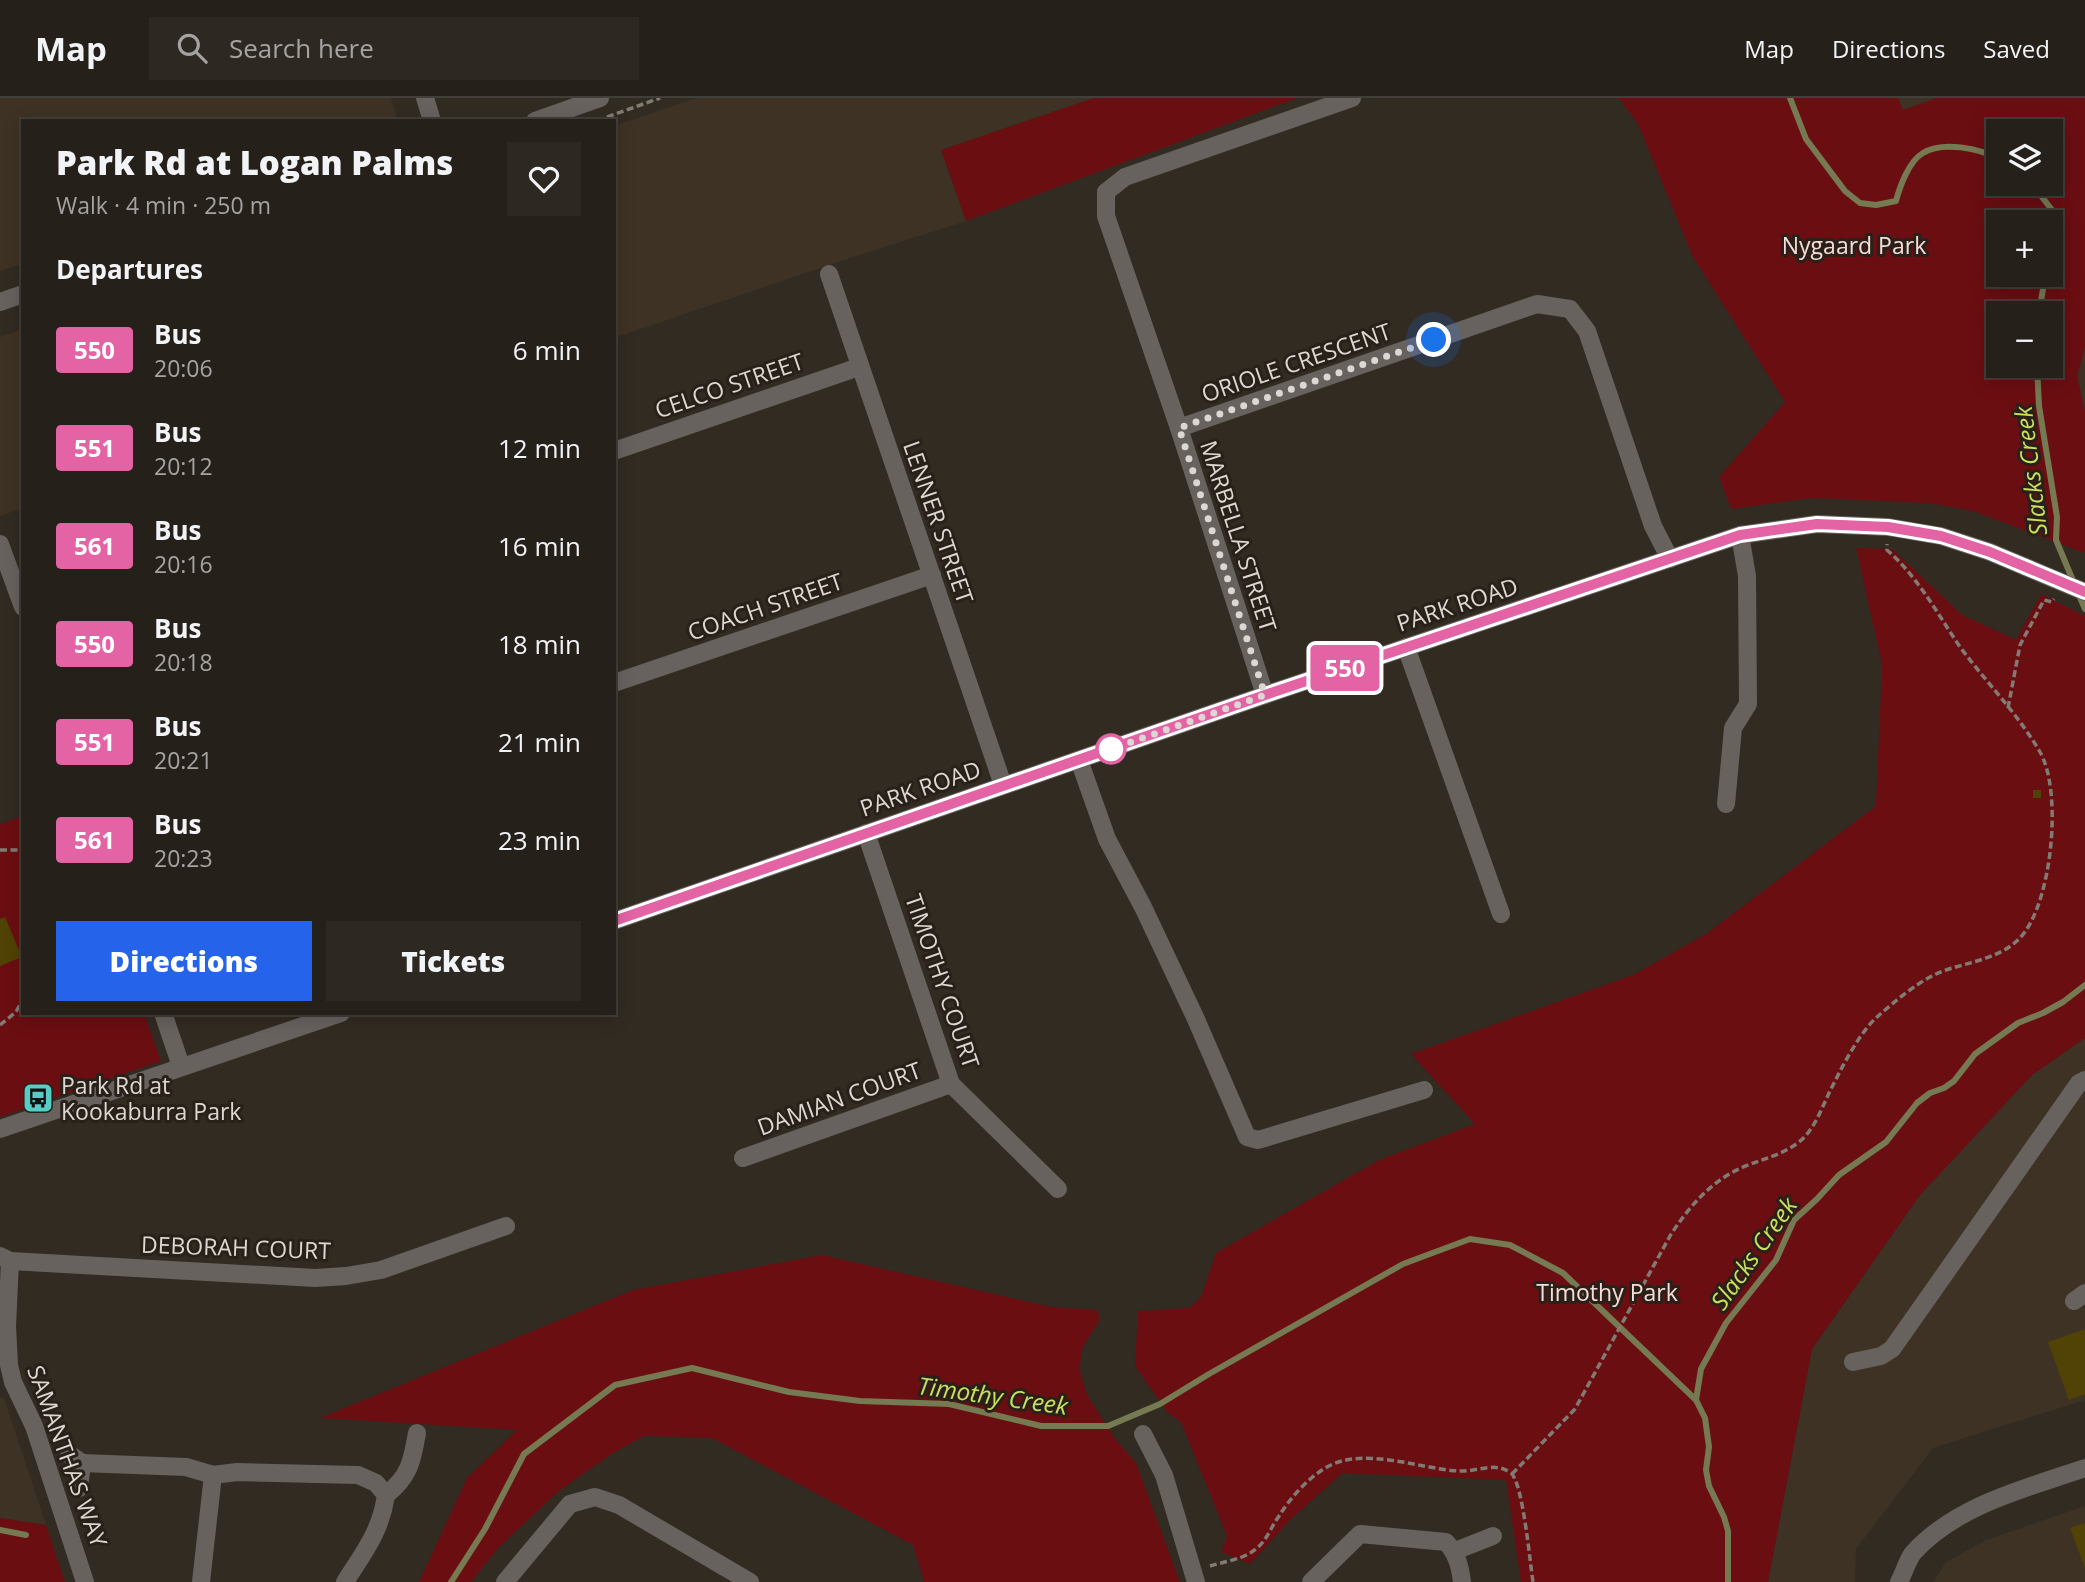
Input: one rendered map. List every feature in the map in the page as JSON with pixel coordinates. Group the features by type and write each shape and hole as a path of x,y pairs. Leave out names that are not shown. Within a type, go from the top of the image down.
{"street":[{"path":"425,98 431,119"},
{"path":"541,119 600,98"},
{"name":"MARBELLA STREET","path":"1265,695 1179,428 1105,216 1105,192 1125,177 1352,98"},
{"name":"LENNER STREET","path":"829,274 1003,785"},
{"path":"0,302 21,295"},
{"name":"ORIOLE CRESCENT","path":"1179,428 1536,304 1570,309 1587,331 1653,526 1670,559"},
{"name":"CELCO STREET","path":"616,449 859,367"},
{"name":"PARK ROAD","path":"616,920 1265,695 1740,535 1817,524 1888,527 1941,536 2043,573 2085,592"},
{"path":"1727,804 1732,728 1748,704 1747,576 1740,535"},
{"path":"0,544 21,602"},
{"name":"COACH STREET","path":"616,682 932,575"},
{"path":"1406,647 1501,914"},
{"path":"1079,761 1107,839 1143,907 1195,1017 1247,1137 1258,1140 1424,1090"},
{"name":"TIMOTHY COURT","path":"866,833 951,1084 1058,1189"},
{"path":"164,1015 181,1066"},
{"path":"0,1129 335,1015"},
{"path":"1853,1362 1881,1356 1892,1349 2079,1083 2085,1080"},
{"name":"DAMIAN COURT","path":"743,1158 951,1084"},
{"name":"DEBORAH COURT","path":"5,1259 315,1278 346,1276 381,1270 506,1226"},
{"name":"SAMANTHAS WAY","path":"5,1259 11,1374 34,1426 85,1582"},
{"path":"345,1582 376,1534 386,1495 398,1485 412,1464 417,1433"},
{"path":"1143,1434 1164,1475 1194,1577"},
{"path":"79,1488 76,1459 186,1467 213,1475 237,1472 358,1475 376,1483 386,1495"},
{"path":"1899,1582 1912,1554 1949,1522 2005,1496 2085,1468"},
{"path":"201,1582 213,1475"},
{"path":"505,1582 570,1504 595,1497 619,1505 750,1582"},
{"path":"1311,1582 1360,1534 1446,1542 1455,1551 1461,1567 1462,1582"},
{"path":"1455,1551 1493,1536"}],"path":[{"path":"601,119 660,98"},
{"path":"1512,1474 1575,1409 1684,1215 1717,1181 1742,1167 1771,1158 1800,1142 1817,1120 1848,1059 1874,1020 1912,989 1937,974 1997,954 2019,939 2044,887 2052,852 2050,788 2041,754 1960,646 1931,600 1887,551 1888,527"},
{"path":"2008,708 2020,645 2044,600 2052,602 2057,594"},
{"path":"0,850 21,850"},
{"path":"0,1025 16,1012 21,1003"},
{"path":"1194,1577 1250,1554 1267,1539 1279,1515 1303,1486 1328,1466 1352,1459 1404,1461 1461,1471 1495,1466 1512,1474 1519,1489 1533,1582"}],"shaded area":[{"path":"0,98 391,98 397,119 21,119 21,265 0,271"},
{"path":"696,98 1094,98 941,150 966,221 616,337 616,125"},
{"path":"1898,98 1937,98 1903,110"},
{"path":"21,330 21,509 0,516 0,337"},
{"path":"2085,346 2085,412 2077,376"},
{"path":"2085,1038 2085,1400 1933,1448 1856,1549 1855,1582 1768,1582 1812,1349 1920,1195 2032,1075"},
{"path":"0,1398 4,1398 46,1525 0,1518"},
{"path":"2085,1506 2085,1582 1933,1582 1946,1562 1986,1540"}],"green space":[{"path":"1094,98 1297,98 966,221 941,150"},
{"name":"Nygaard Park","path":"1618,98 1898,98 1903,110 1937,98 2085,98 2085,346 2077,376 2085,412 2085,553 1973,511 1929,503 1812,498 1731,509 1719,477 1785,402 1693,257 1637,122"},
{"name":"Timothy Park","path":"1856,548 1892,549 1962,615 2016,640 2041,594 2085,616 2085,1038 2032,1075 1920,1195 1812,1349 1768,1582 1521,1582 1506,1480 1342,1473 1289,1521 1250,1564 1221,1552 1227,1536 1181,1422 1167,1412 1135,1366 1138,1311 1189,1308 1201,1297 1216,1253 1379,1160 1475,1124 1411,1054 1633,975 1706,934 1876,806 1882,665"},
{"path":"21,817 21,1015 145,1015 161,1061 0,1117 0,824"},
{"path":"822,1255 1051,1307 1098,1310 1099,1321 1081,1350 1080,1371 1087,1395 1116,1440 1136,1463 1180,1582 924,1582 913,1545 712,1438 644,1436 613,1453 560,1490 499,1547 471,1582 419,1582 467,1478 517,1430 320,1418 633,1290"},
{"path":"0,1518 46,1525 65,1582 0,1582"}],"building":[{"path":"2033,790 2041,790 2041,798 2033,798"},
{"path":"5,917 21,957 0,966 0,919"},
{"path":"2085,1329 2085,1394 2069,1400 2048,1342"},
{"path":"2085,1523 2085,1568 2070,1528"}],"waterway":[{"name":"Slacks Creek","path":"1790,98 1806,139 1845,191 1860,203 1876,205 1896,201 1909,168 1918,157 1931,149 1961,147 1986,154"},
{"name":"Slacks Creek","path":"2041,196 2052,210"},
{"name":"Slacks Creek","path":"2041,301 2043,287"},
{"name":"Slacks Creek","path":"2038,378 2039,406 2057,517 2056,540 2074,583"},
{"name":"Slacks Creek","path":"2078,593 2085,609"},
{"name":"Slacks Creek","path":"1728,1582 1728,1531 1709,1486 1706,1470 1709,1447 1705,1418 1696,1400 1701,1369 1726,1323 1776,1260 1794,1220 1839,1175 1886,1142 1917,1103 1954,1081 1975,1054 2018,1023 2063,1002 2085,985"},
{"name":"Timothy Creek","path":"451,1582 485,1529 524,1454 615,1385 692,1368 789,1392 860,1401 949,1404 1041,1426 1108,1426 1160,1404 1403,1264 1470,1239 1510,1245 1563,1273 1696,1400"},
{"path":"0,1530 26,1535"}],"bus line":[{"name":"550","path":"616,920 1265,695 1740,535 1817,524 1888,527 1941,536 1990,552 2085,592"}],"place":[{"name":"Park Rd at Kookaburra Park","path":"38,1098"}],"route":[{"path":"1111,749 1103,752 1265,695 1179,428 1434,340"}]}
